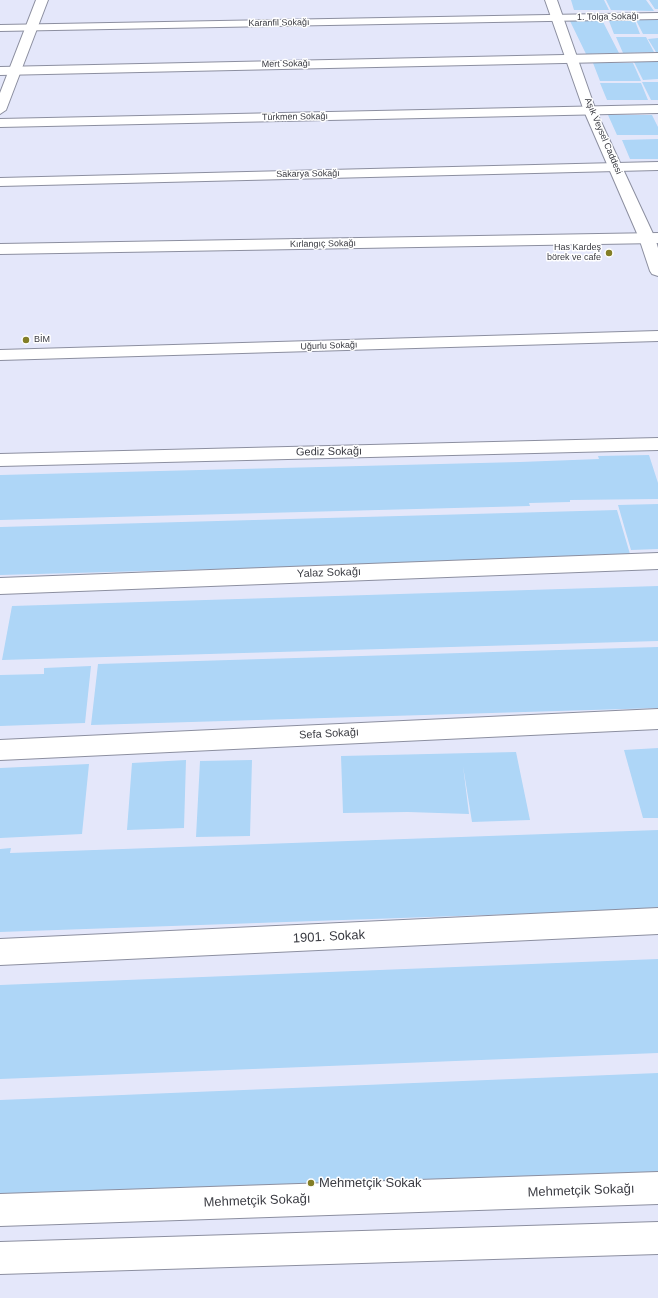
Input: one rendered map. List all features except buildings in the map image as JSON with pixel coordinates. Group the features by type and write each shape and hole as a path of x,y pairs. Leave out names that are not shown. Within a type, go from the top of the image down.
{"street":[{"path":"0,110 42,0"},
{"name":"Aşık Veysel Caddesi","path":"551,0 590,111 616,167 652,238 658,271"},
{"name":"1. Tolga Sokağı","path":"558,18 658,16"},
{"name":"Karanfil Sokağı","path":"0,28 558,18"},
{"name":"Mert Sokağı","path":"0,71 658,57"},
{"name":"Türkmen Sokağı","path":"0,123 658,109"},
{"name":"Sakarya Sokağı","path":"0,182 658,166"},
{"name":"Kırlangıç Sokağı","path":"0,249 652,238"},
{"name":"Uğurlu Sokağı","path":"0,355 658,336"},
{"name":"Gediz Sokağı","path":"0,460 658,444"},
{"name":"Yalaz Sokağı","path":"0,586 658,561"},
{"name":"Sefa Sokağı","path":"0,750 658,719"},
{"name":"1901. Sokak","path":"0,952 658,921"},
{"name":"Mehmetçik Sokağı","path":"0,1210 658,1188"},
{"path":"0,1258 658,1238"}],"place":[{"name":"Has Kardeş börek ve cafe","path":"609,253"},
{"name":"BİM","path":"26,340"},
{"name":"Mehmetçik Sokak","path":"311,1183"}]}
